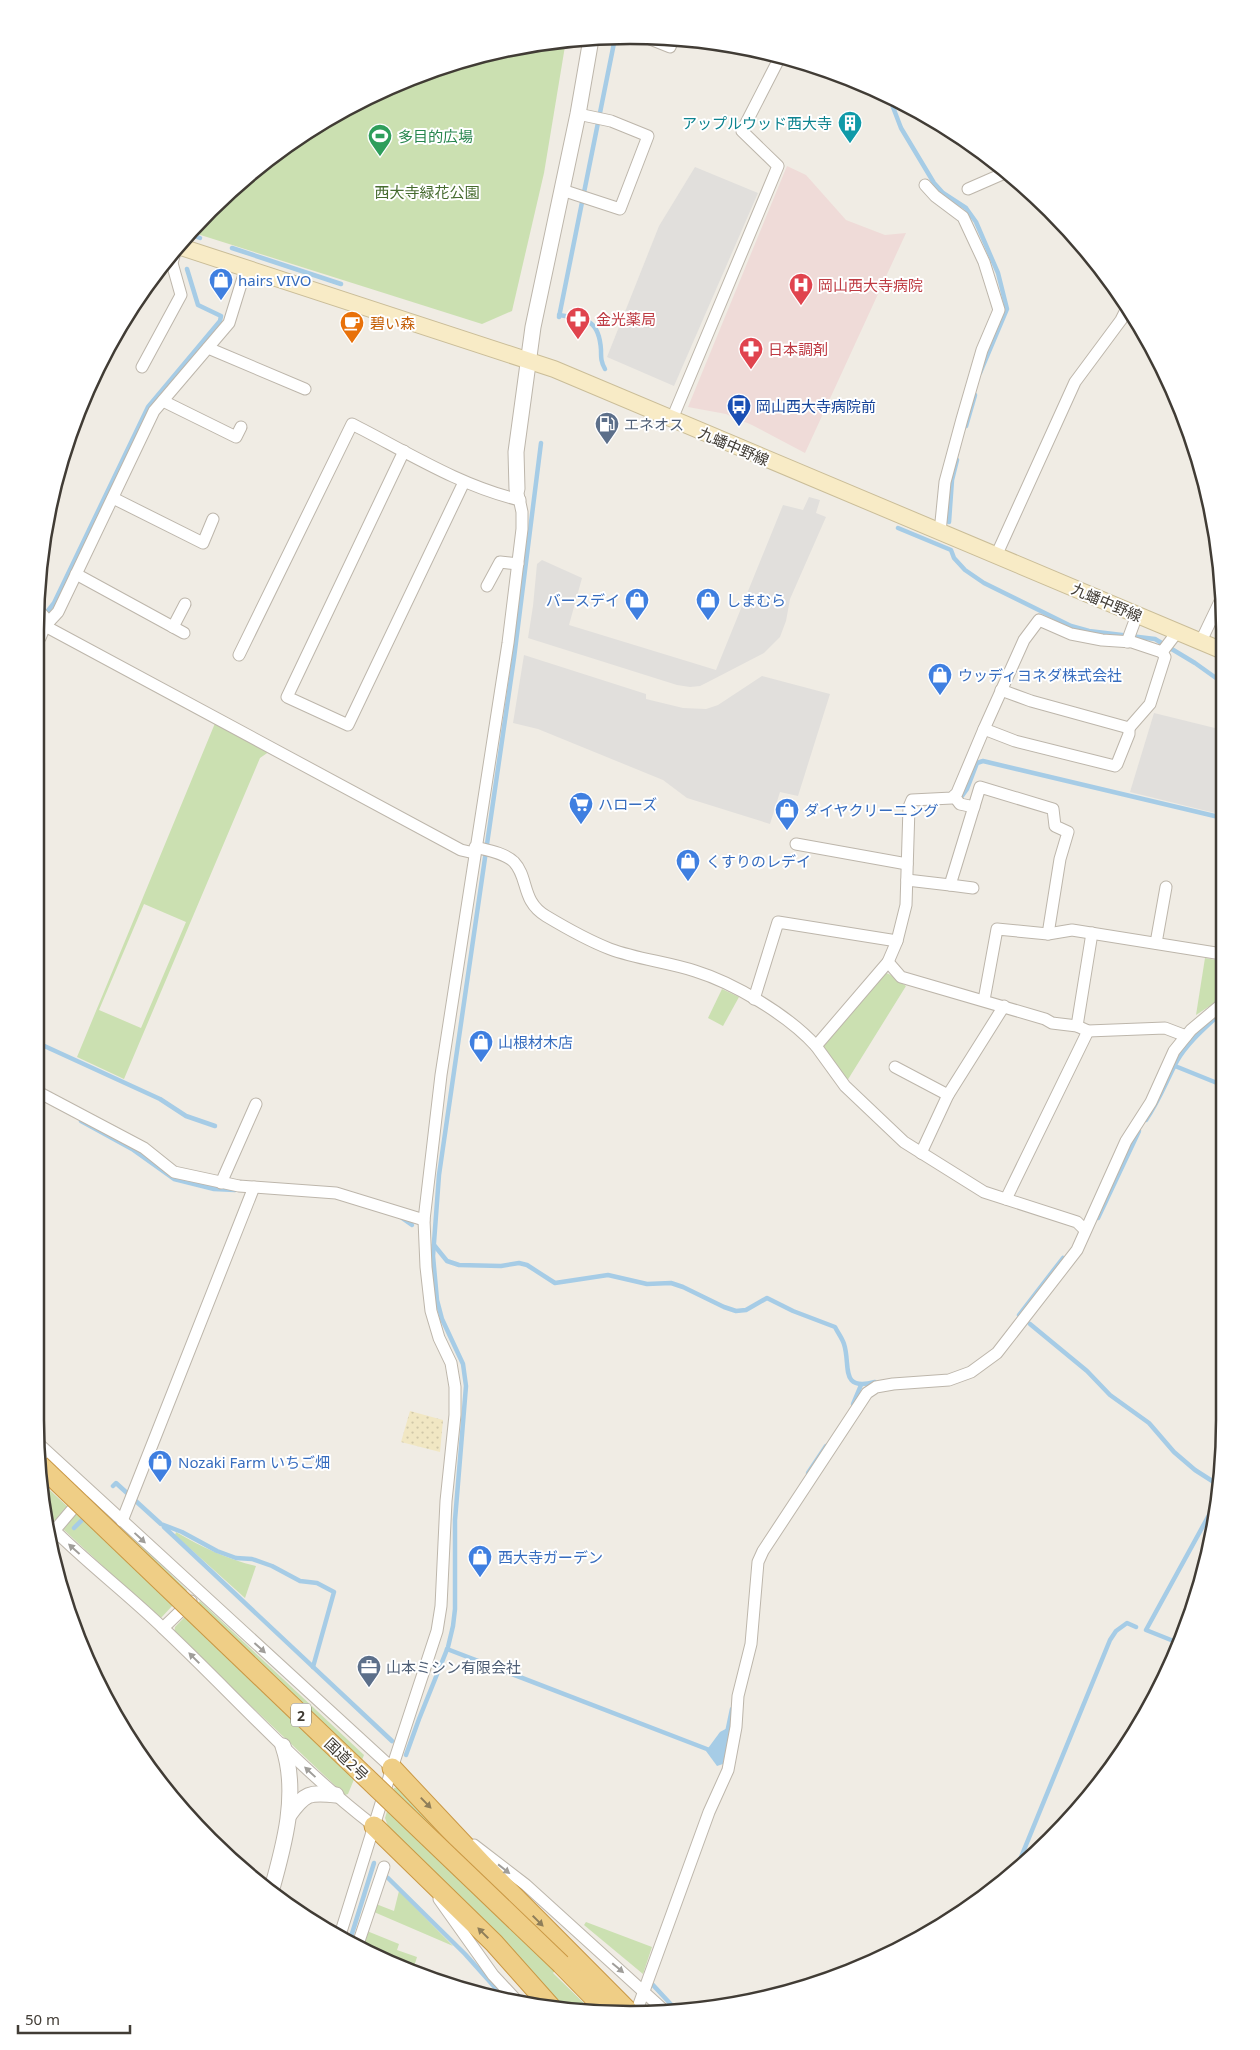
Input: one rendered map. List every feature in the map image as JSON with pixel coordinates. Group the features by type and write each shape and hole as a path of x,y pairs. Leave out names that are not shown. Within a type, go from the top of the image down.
{"highway":[{"name":"国道2号","path":"46,1471 561,1964 601,2005"},
{"path":"392,1768 483,1865 629,2006"},
{"path":"374,1826 494,1944 544,2000"}],"main road":[{"name":"九蟠中野線","path":"183,250 246,268 529,360 1137,615 1169,644 1201,641 1216,648"}],"street":[{"path":"341,1930 392,1768 438,1631 446,1501 455,1414 455,1387 451,1363 439,1338 431,1312 426,1267 424,1220 441,1075 479,850 518,564 522,520 518,495 516,452 533,327 578,114 590,45"},
{"path":"672,419 778,166 742,131 777,63"},
{"path":"562,190 620,208 648,136 601,119 578,114"},
{"path":"968,189 1000,175"},
{"path":"925,185 935,196 963,217 984,262 999,310 982,350 945,482 940,532"},
{"path":"142,367 181,295 172,264"},
{"path":"45,619 58,612 154,411 229,324 246,268"},
{"path":"996,556 1075,382 1124,315"},
{"path":"208,348 305,390"},
{"path":"163,401 236,437 241,427"},
{"path":"239,655 352,424 464,482 488,492 518,495"},
{"path":"404,451 287,696 348,725 464,482"},
{"path":"113,498 203,543 213,519"},
{"path":"488,586 500,562 518,564"},
{"path":"76,574 184,633"},
{"path":"173,627 185,604"},
{"path":"1201,641 1215,611"},
{"path":"1128,638 1137,615"},
{"path":"45,619 461,850 479,850 508,858 514,862 519,871 527,894 536,910 576,933 627,954 696,971 737,988 794,1025 816,1046 845,1086 904,1142 984,1192 1077,1222 1085,1230"},
{"path":"816,1046 888,962 897,941 906,905 909,807 912,800 952,798 957,794 984,729 1024,640 1039,620 1071,634 1102,640 1128,638 1169,644 1150,704 1129,728 1129,734 1115,766 1015,742 984,729"},
{"path":"1001,690 1031,701 1129,728"},
{"path":"950,885 980,787 1052,809 1055,826 1068,832 1060,859 1048,934"},
{"path":"954,796 960,804 974,807"},
{"path":"796,844 907,864"},
{"path":"907,880 973,888"},
{"path":"1156,943 1166,887"},
{"path":"754,999 778,922 897,941"},
{"path":"984,1000 997,929 1048,934 1072,930 1216,953"},
{"path":"1077,1026 1092,933"},
{"path":"888,962 901,977 1004,1006 1046,1019 1052,1023 1077,1026 1088,1031 1164,1028 1186,1036"},
{"path":"921,1153 948,1095 1004,1006"},
{"path":"638,2006 709,1812 728,1770 736,1727 735,1712 751,1644 758,1562 763,1551 867,1393 876,1388 893,1384 949,1380 971,1372 997,1354 1077,1250 1126,1141 1151,1102 1174,1051 1186,1036 1216,1009"},
{"path":"1006,1199 1088,1031"},
{"path":"895,1067 948,1095"},
{"path":"44,1094 144,1148 174,1172 252,1190 336,1193 424,1220"},
{"path":"220,1183 256,1104"},
{"path":"122,1520 252,1190"},
{"path":"45,1449 199,1593 392,1768"},
{"path":"54,1530 89,1490"},
{"path":"55,1532 164,1628 283,1746 336,1795 374,1826"},
{"path":"164,1628 199,1593"},
{"path":"273,1885 289,1815 289,1771 283,1746"},
{"path":"289,1815 303,1797 309,1794 336,1795"},
{"path":"451,1829 526,1885 660,2005"},
{"path":"359,1940 384,1867"},
{"path":"416,1868 493,1975 510,1994"}],"shaded area":[{"name":"岡山西大寺病院","path":"787,166 806,175 846,220 885,235 906,233 805,453 752,425 726,414 688,407"},
{"path":"695,167 758,193 674,386 607,357 659,226"},
{"path":"809,497 820,500 816,513 826,517 790,599 786,621 780,637 764,653 708,682 700,686 690,687 677,685 528,638 537,564 542,560 582,578 569,625 716,670 783,505 803,510"},
{"path":"524,655 646,694 646,699 683,708 706,709 718,705 762,676 830,694 798,796 780,792 770,824 687,798 663,780 538,729 513,723"},
{"path":"1154,713 1216,728 1216,813 1130,792"}],"green space":[{"name":"西大寺緑花公園","path":"565,48 544,173 512,311 482,324 197,234 243,189 273,165 337,122 371,104 406,88 478,64 516,55"},
{"path":"218,716 273,749 260,758 124,1079 77,1057","holes":["144,904 186,922 141,1028 99,1010"]},
{"path":"1205,958 1216,960 1216,1002 1196,1015"},
{"path":"883,972 906,986 847,1081 821,1047"},
{"path":"722,989 739,997 723,1026 708,1018"},
{"path":"48,1489 70,1509 57,1522 53,1519"},
{"path":"91,1497 187,1590 160,1619 64,1530 64,1527"},
{"path":"176,1532 214,1552 256,1566 245,1598 175,1535"},
{"path":"200,1601 364,1755 348,1794 345,1795 174,1633 175,1627"},
{"path":"399,1787 567,1956 553,1973 585,2004 554,2001 550,1998 389,1829 385,1818 394,1788"},
{"path":"399,1891 453,1946 374,1912 376,1904 394,1911"},
{"path":"586,1922 652,1947 643,1974 584,1925"},
{"path":"367,1931 399,1944 397,1950 417,1957 415,1965 406,1962 363,1942"}],"sand":[{"path":"410,1411 443,1420 440,1452 401,1442"}],"water":[{"path":"731,1726 723,1764 717,1766 706,1751 720,1732"}],"waterway":[{"path":"559,317 614,44"},
{"path":"893,106 901,128 934,183 943,193 966,208 976,222 998,273 1007,309 980,373"},
{"path":"195,236 200,238"},
{"path":"232,248 341,284"},
{"path":"44,615 54,603 148,407 220,321 221,316 198,305 187,269"},
{"path":"559,315 584,320 594,326 600,340 605,369"},
{"path":"966,426 975,395"},
{"path":"406,1755 448,1647 455,1609 455,1520 466,1386 463,1364 442,1319 437,1300 433,1256 439,1175 514,658 541,443"},
{"path":"949,522 952,480 957,460"},
{"path":"898,528 951,550 954,558 965,570 984,583 1071,626 1089,631 1155,639 1216,678"},
{"path":"962,796 967,789 977,763 983,761 1216,816"},
{"path":"1146,1120 1181,1054 1197,1035 1216,1018"},
{"path":"44,1046 160,1099 186,1116 215,1126"},
{"path":"1175,1066 1216,1083"},
{"path":"81,1121 132,1149 174,1179 214,1189 235,1190"},
{"path":"1098,1218 1139,1131"},
{"path":"402,1218 412,1225"},
{"path":"434,1245 447,1261 459,1265 501,1266 519,1263 527,1265 555,1283 608,1275 647,1284 671,1283 736,1311 746,1310 767,1298 793,1311 835,1327 844,1344 847,1368 851,1380 864,1384 875,1382"},
{"path":"1020,1316 1063,1258"},
{"path":"1030,1324 1087,1371 1110,1395 1149,1423 1174,1452 1195,1470 1213,1481"},
{"path":"853,1404 861,1385"},
{"path":"808,1473 826,1446"},
{"path":"113,1486 116,1483 161,1524 182,1532 217,1551 236,1558 252,1559 272,1566 300,1581 317,1583 334,1592 313,1667"},
{"path":"74,1528 87,1515"},
{"path":"1173,1641 1146,1630 1208,1517"},
{"path":"164,1527 392,1741"},
{"path":"1021,1857 1110,1640 1116,1631 1127,1623 1136,1627"},
{"path":"447,1649 712,1751"},
{"path":"727,1733 732,1709"},
{"path":"351,1936 374,1863"},
{"path":"388,1878 465,1954 498,1991"},
{"path":"653,1985 671,2005"}],"place":[{"name":"アップルウッド西大寺","path":"850,144"},
{"name":"多目的広場","path":"380,157"},
{"name":"hairs VIVO","path":"221,301"},
{"name":"岡山西大寺病院","path":"801,306"},
{"name":"金光薬局","path":"578,340"},
{"name":"碧い森","path":"352,344"},
{"name":"日本調剤","path":"751,370"},
{"name":"岡山西大寺病院前","path":"739,427"},
{"name":"エネオス","path":"607,445"},
{"name":"バースデイ","path":"637,621"},
{"name":"しまむら","path":"708,621"},
{"name":"ウッディヨネダ株式会社","path":"940,696"},
{"name":"ハローズ","path":"581,825"},
{"name":"ダイヤクリーニング","path":"787,831"},
{"name":"くすりのレデイ","path":"688,882"},
{"name":"山根材木店","path":"481,1063"},
{"name":"Nozaki Farm いちご畑","path":"160,1483"},
{"name":"西大寺ガーデン","path":"480,1578"},
{"name":"山本ミシン有限会社","path":"369,1688"}]}
